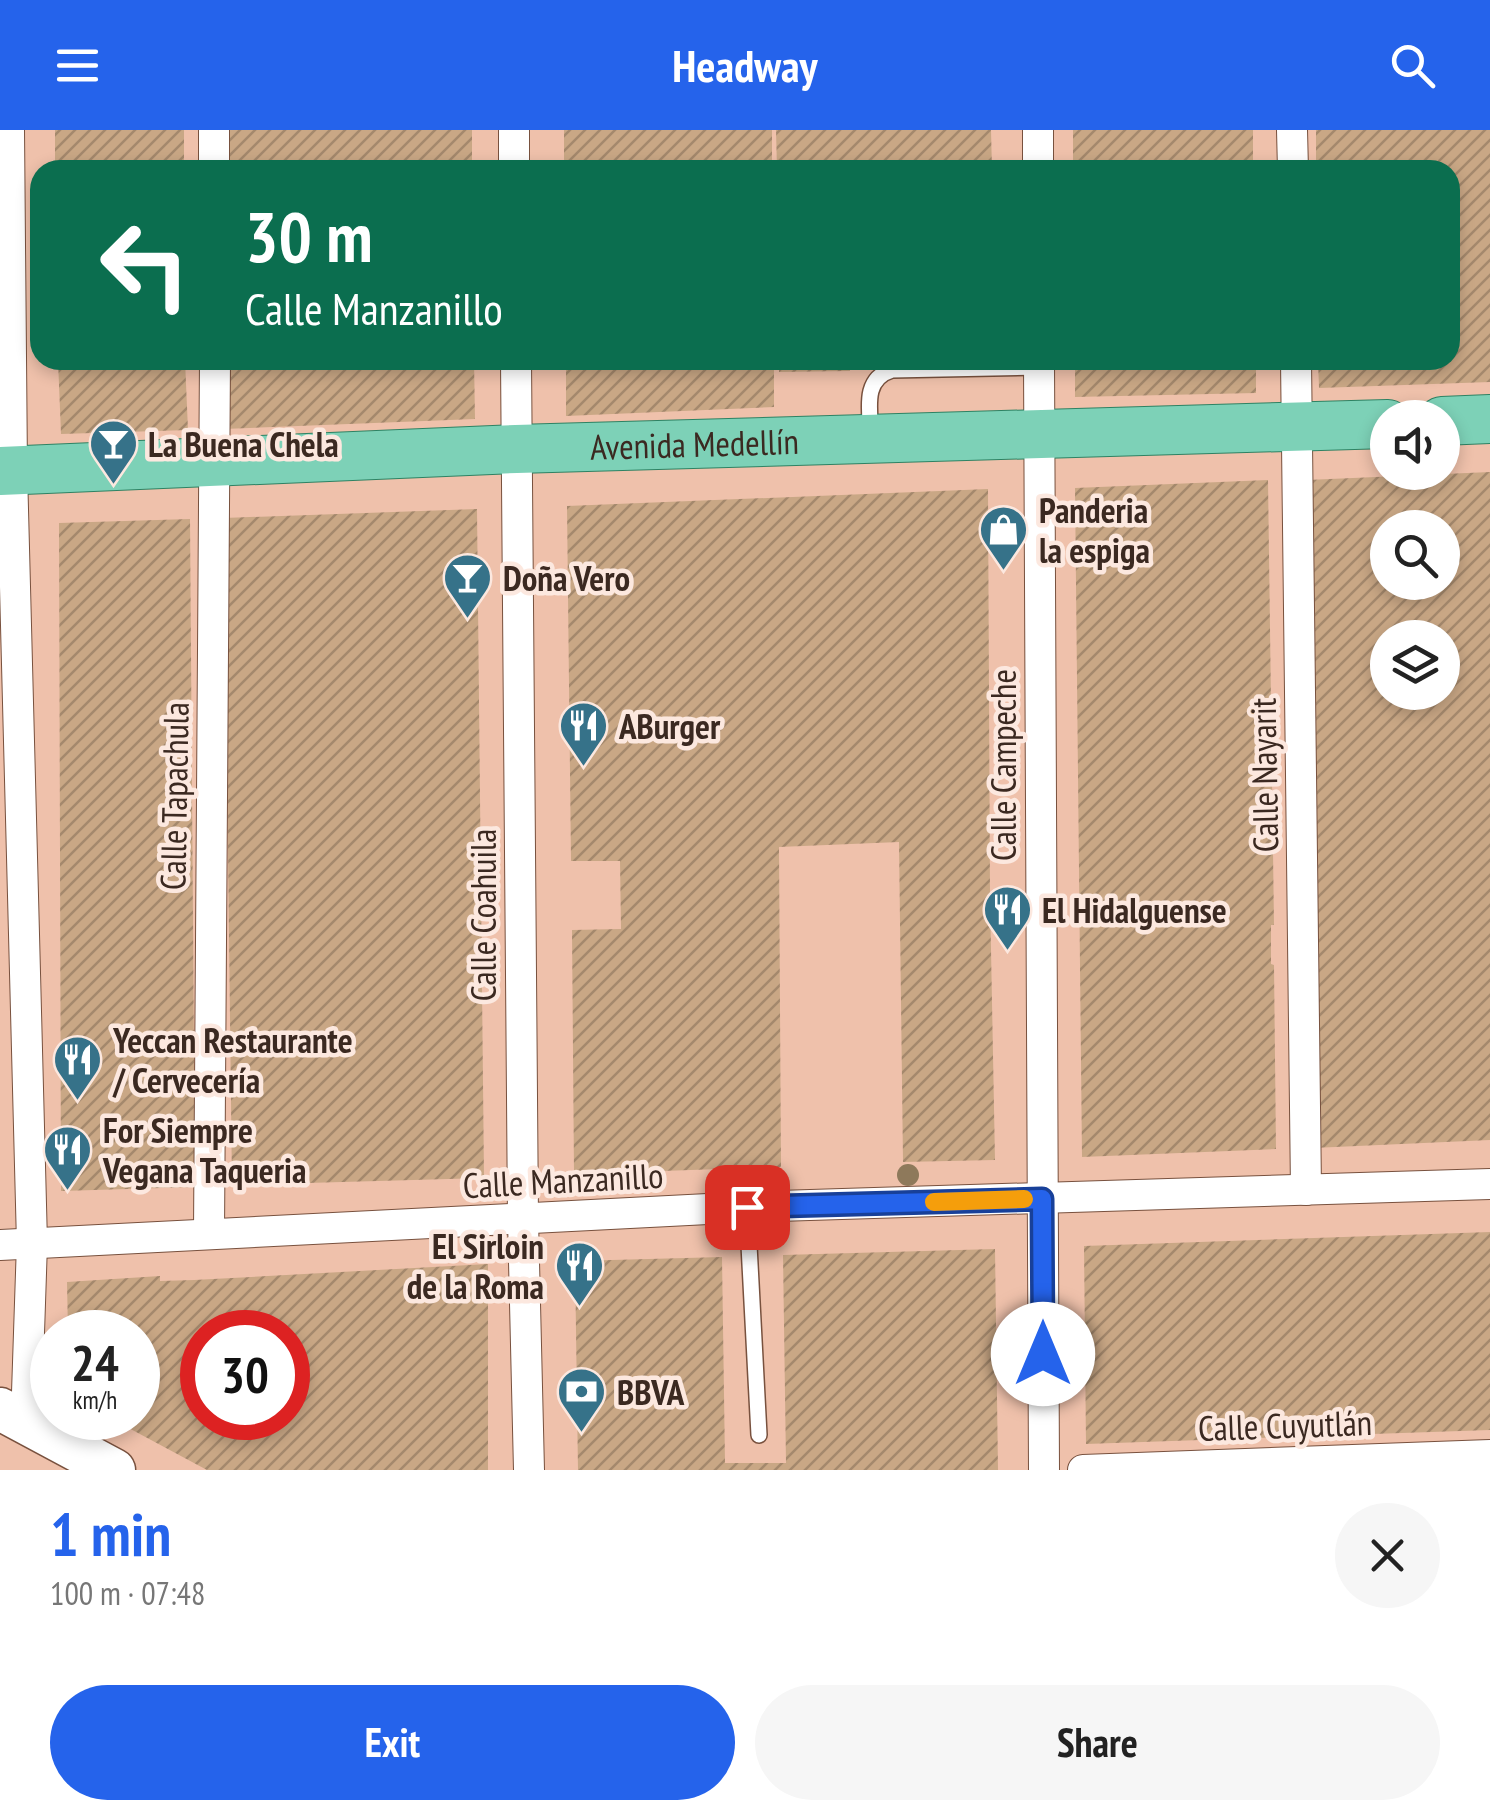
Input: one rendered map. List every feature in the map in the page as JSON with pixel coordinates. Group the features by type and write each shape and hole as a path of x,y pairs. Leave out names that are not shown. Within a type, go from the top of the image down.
{"main road":[{"path":"1460,420 1490,419"},
{"name":"Avenida Medellín","path":"6,471 516,449 1370,425"},
{"path":"13,1416 114,1470"}],"street":[{"path":"9,130 6,471 32,1243 13,1416"},
{"path":"214,130 214,160"},
{"path":"514,130 514,160"},
{"path":"1038,130 1038,160"},
{"path":"1292,130 1293,160"},
{"name":"Calle Tapachula","path":"209,1233 215,370"},
{"name":"Calle Coahuila","path":"516,370 523,1220 529,1470"},
{"name":"Calle Campeche","path":"1039,370 1044,1470"},
{"name":"Calle Nayarit","path":"1296,370 1306,1190"},
{"name":"Calle Manzanillo","path":"0,1245 747,1207 1490,1184"},
{"name":"Calle Cuyutlán","path":"1083,1470 1490,1454"}],"lane":[{"path":"871,439 872,382 880,373 892,370"},
{"path":"747,1207 759,1434"}],"building":[{"path":"55,130 184,130 184,160 55,160"},
{"path":"220,130 472,130 472,160 221,160"},
{"path":"564,130 772,130 772,160 564,160"},
{"path":"776,130 991,130 992,160 777,160"},
{"path":"1073,130 1253,130 1253,160 1073,160"},
{"path":"1316,130 1490,130 1490,382 1319,388 1318,370 1460,370 1460,160 1316,160"},
{"path":"58,370 185,370 188,430 61,434"},
{"path":"223,370 474,370 475,419 224,429"},
{"path":"566,370 774,370 774,407 566,416"},
{"path":"779,370 850,370 850,371"},
{"path":"1075,370 1256,370 1256,393 1075,397"},
{"path":"1490,472 1490,1140 1313,1148 1307,480 1370,477 1370,490 1460,490 1460,473"},
{"path":"1268,480 1276,1149 1082,1157 1075,488"},
{"path":"988,489 995,1160 903,1162 899,842 779,847 781,1167 574,1174 572,930 621,929 620,861 571,861 567,506"},
{"path":"477,509 484,1178 232,1185 224,518"},
{"path":"190,519 195,1187 61,1191 59,523"},
{"path":"1490,1232 1490,1430 1086,1444 1084,1246"},
{"path":"995,1249 998,1470 578,1470 575,1261 722,1257 725,1463 786,1463 783,1255"},
{"path":"488,1264 488,1470 207,1470 151,1440 160,1440 160,1310 68,1310 67,1282 160,1276 160,1281"}],"slow traffic":[{"path":"934,1202 1024,1199"}],"place":[{"name":"La Buena Chela","path":"113,486"},
{"name":"Panderia la espiga","path":"1004,572"},
{"name":"Doña Vero","path":"468,620"},
{"name":"ABurger","path":"584,768"},
{"name":"El Hidalguense","path":"1007,952"},
{"name":"Yeccan Restaurante / Cervecería","path":"78,1102"},
{"name":"For Siempre Vegana Taqueria","path":"68,1192"},
{"name":"El Sirloin de la Roma","path":"579,1308"},
{"name":"BBVA","path":"582,1434"}],"route":[{"path":"747,1207 1042,1199 1043,1354"}]}
